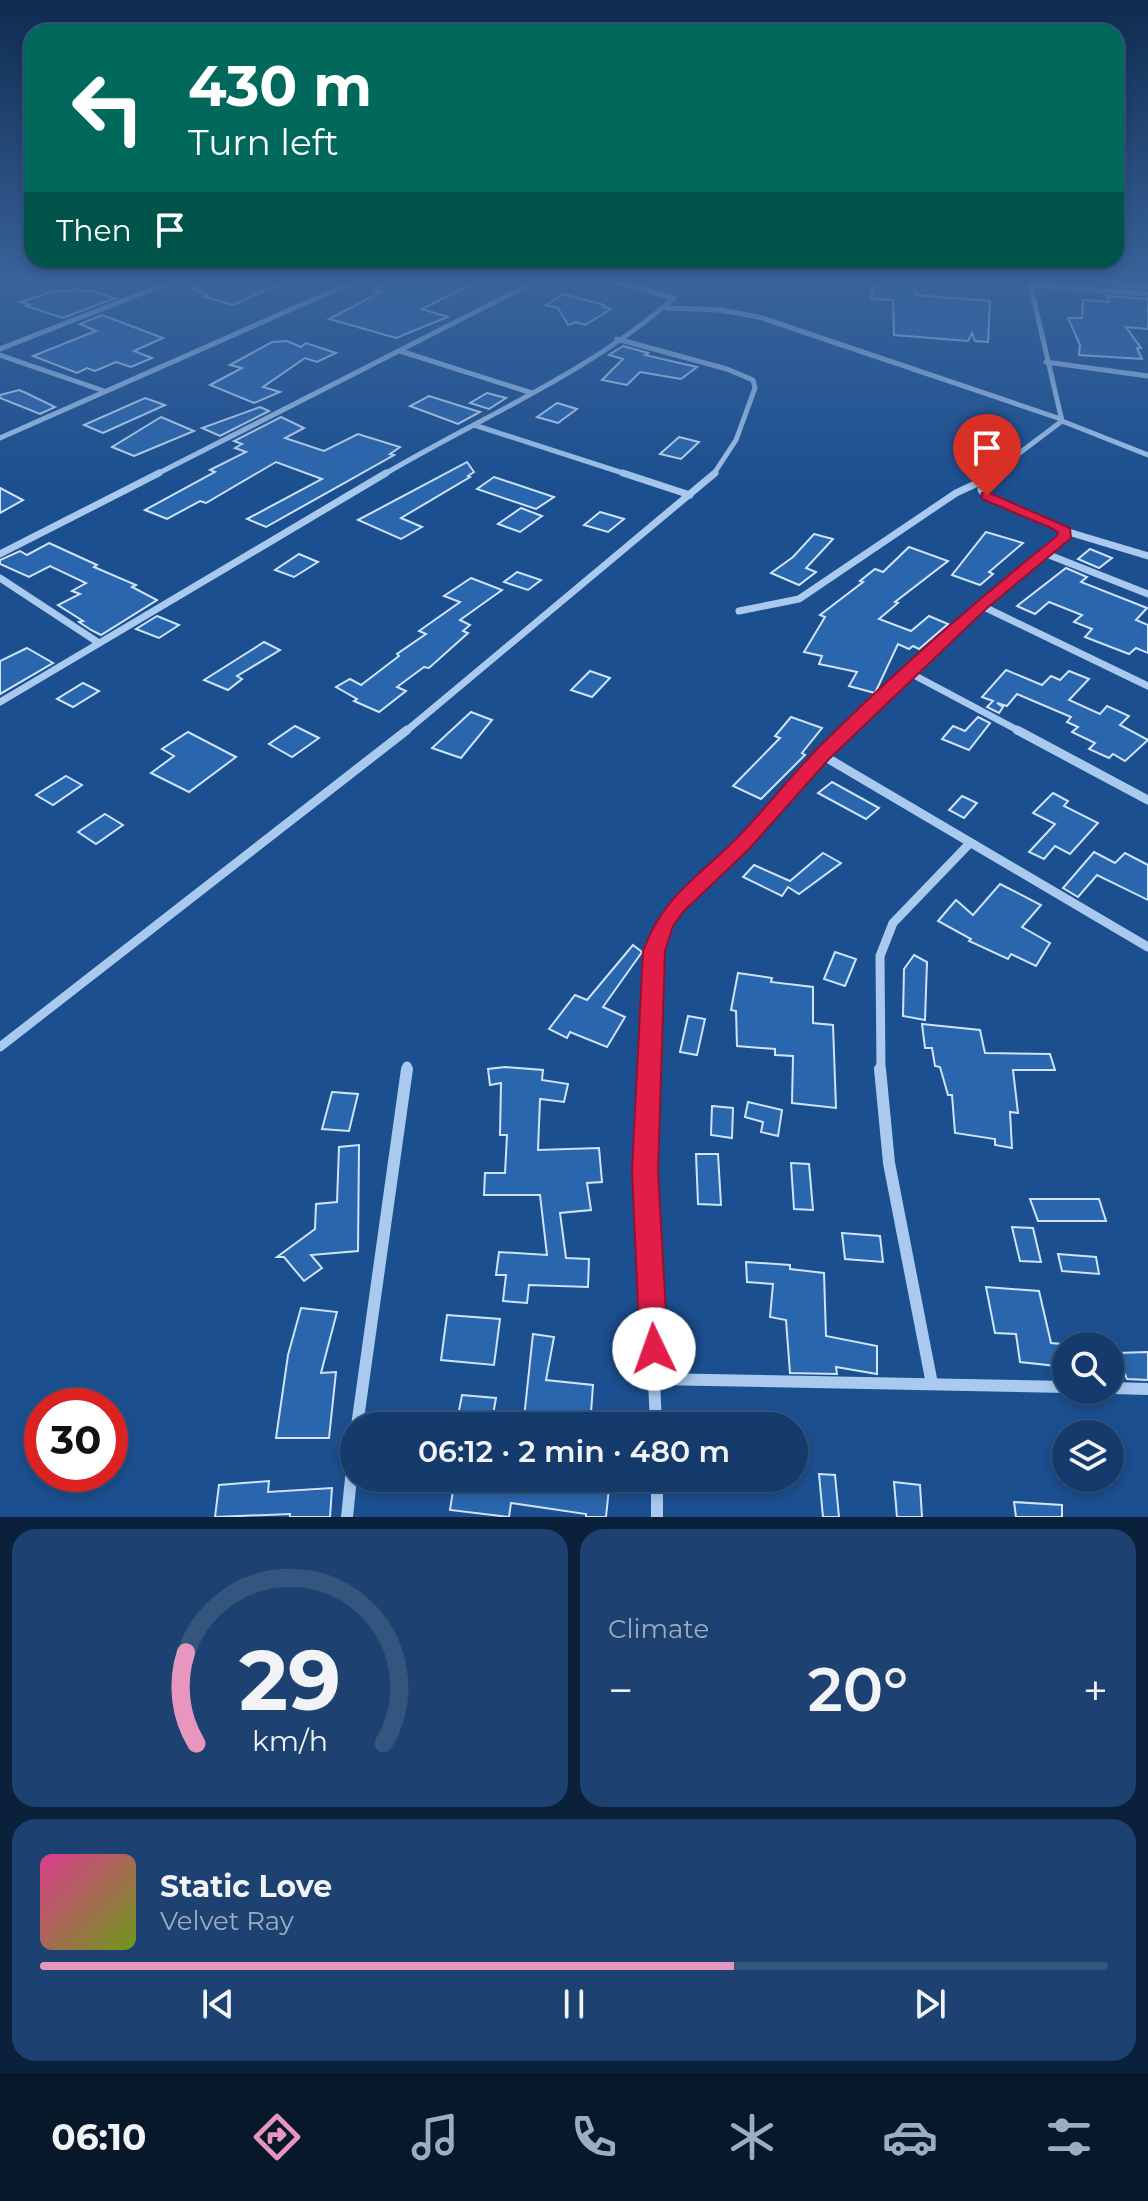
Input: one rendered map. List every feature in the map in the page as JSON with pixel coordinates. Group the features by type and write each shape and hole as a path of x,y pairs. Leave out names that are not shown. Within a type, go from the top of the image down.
{"street":[{"path":"0,438 198,350"},
{"path":"0,702 427,449 532,393 600,350"},
{"path":"0,1047 445,701 711,479 736,440 755,388 753,380 727,369 657,350"},
{"path":"862,350 1062,420 1148,455"},
{"path":"1044,350 1062,420"},
{"path":"0,554 399,351 532,393"},
{"path":"0,352 104,391"},
{"path":"1046,362 1148,376"},
{"path":"739,611 799,599 956,493 984,480 1062,420"},
{"path":"474,425 690,495"},
{"path":"984,480 981,490 987,496 1065,531 1148,556"},
{"path":"656,1412 645,1171 654,951 664,924 677,906 722,867 822,755 980,605 1064,538 1065,531"},
{"path":"1044,553 1148,594"},
{"path":"0,578 99,643"},
{"path":"980,605 1148,686"},
{"path":"910,673 1148,800"},
{"path":"822,755 1148,947"},
{"path":"932,1384 889,1163 880,1064 880,956 893,923 970,843"},
{"path":"359,1412 393,1185 407,1066"},
{"path":"655,1379 1052,1387"},
{"path":"1124,1388 1148,1389"},
{"path":"347,1517 350,1492"},
{"path":"657,1492 657,1517"}],"building":[{"path":"49,350 137,350 134,351 152,358 131,367 116,362 95,371 87,368 77,373 33,356"},
{"path":"258,350 326,350 336,353 317,362 305,358 263,387 280,392 254,403 210,385 242,368 230,365"},
{"path":"617,350 637,350 648,353 645,355 697,367 681,379 640,372 627,385 602,380 623,359 609,355"},
{"path":"1080,350 1138,350 1142,359 1079,355"},
{"path":"19,390 55,407 40,414 0,398 0,395"},
{"path":"487,393 506,398 489,409 470,403"},
{"path":"429,396 480,412 458,424 410,406"},
{"path":"145,398 165,405 103,433 84,425"},
{"path":"557,403 577,409 558,423 537,417"},
{"path":"260,407 269,411 220,436 202,428"},
{"path":"161,417 194,431 134,456 112,447"},
{"path":"281,417 304,428 285,438 324,451 358,434 400,447 390,454 394,455 266,527 247,519 322,479 276,462 206,503 200,501 167,519 145,510 246,452 235,448 242,444 234,441"},
{"path":"679,437 699,442 681,459 660,454"},
{"path":"467,462 474,472 470,477 401,518 422,527 401,539 358,520"},
{"path":"494,477 554,497 536,509 477,489"},
{"path":"0,488 23,500 0,513"},
{"path":"521,508 542,516 520,532 498,524"},
{"path":"600,512 624,519 608,532 584,525"},
{"path":"986,532 1023,543 989,572 993,574 980,585 952,575"},
{"path":"814,534 833,539 806,568 816,572 799,585 771,573 793,557"},
{"path":"49,543 136,585 132,587 157,600 101,635 91,630 58,605 80,594 72,591 86,583 50,566 29,577 0,564 0,560 20,551 27,555"},
{"path":"909,547 948,561 895,602 898,603 879,619 911,631 929,616 948,624 919,649 898,644 875,693 849,686 857,672 819,664 822,656 804,652 825,617 820,615 875,569 883,572"},
{"path":"1090,549 1112,558 1099,568 1078,559"},
{"path":"299,554 318,562 294,577 275,570"},
{"path":"1066,568 1087,577 1081,582 1147,608 1136,620 1148,625 1148,653 1136,648 1129,654 1085,637 1092,629 1074,622 1082,615 1049,602 1035,614 1017,606"},
{"path":"517,572 541,580 528,590 504,582"},
{"path":"471,578 502,590 460,620 470,625 463,631 468,633 429,668 424,667 397,687 406,691 379,712 354,701 357,699 336,687 350,679 361,685 399,656 397,654 426,634 419,631 460,602 444,596"},
{"path":"157,616 179,625 159,638 136,629"},
{"path":"264,642 280,650 237,676 242,679 228,690 204,680"},
{"path":"27,648 53,663 0,694 0,661"},
{"path":"1006,670 1042,685 1051,676 1060,680 1069,671 1089,679 1069,700 1100,714 1107,706 1129,716 1120,725 1148,740 1125,761 1113,754 1109,758 1089,749 1095,743 1072,732 1078,727 1067,722 1071,717 1017,694 1007,706 997,703 1003,707 999,713 987,707 993,701 982,697"},
{"path":"590,671 610,678 592,697 571,690"},
{"path":"83,683 99,691 73,707 57,699"},
{"path":"471,712 492,720 461,758 432,748"},
{"path":"791,717 822,728 802,753 805,755 761,799 733,786 780,738 775,736"},
{"path":"978,717 990,723 969,750 942,739 953,726 965,731"},
{"path":"295,726 319,738 292,757 269,744"},
{"path":"188,732 236,757 189,792 151,773 174,756 162,749"},
{"path":"66,776 82,785 53,805 36,795"},
{"path":"832,782 879,808 866,819 818,793"},
{"path":"1053,793 1068,801 1064,806 1098,823 1070,854 1055,846 1044,859 1029,852 1055,824 1033,813"},
{"path":"962,796 977,803 964,818 949,810"},
{"path":"105,814 123,825 96,844 78,832"},
{"path":"1094,852 1115,863 1125,853 1148,865 1148,900 1097,875 1078,897 1063,888"},
{"path":"823,853 841,863 799,894 788,887 782,896 743,877 754,865 790,881"},
{"path":"1000,884 1041,905 1022,927 1050,943 1036,966 1011,954 1008,959 969,941 971,939 938,921 956,900 973,915"},
{"path":"633,945 642,952 603,1007 625,1017 607,1047 570,1032 567,1038 549,1029 575,995 587,1000"},
{"path":"835,952 856,959 845,986 824,979"},
{"path":"914,955 927,962 925,1020 903,1016 904,969"},
{"path":"738,973 772,978 771,982 813,987 813,1023 833,1025 836,1108 792,1103 793,1056 775,1055 775,1049 737,1046 736,1011 731,1010"},
{"path":"688,1016 705,1019 697,1055 680,1052"},
{"path":"922,1024 980,1030 985,1053 1050,1054 1055,1070 1013,1070 1018,1113 1010,1112 1012,1148 995,1145 995,1139 955,1133 952,1095 948,1095 940,1067 935,1066 932,1048 925,1048"},
{"path":"488,1069 543,1070 542,1080 568,1084 564,1102 540,1099 538,1150 599,1148 602,1182 587,1183 591,1210 560,1213 566,1258 589,1259 588,1287 529,1285 527,1303 503,1301 506,1275 496,1275 499,1252 547,1255 540,1195 484,1195 485,1173 505,1173 507,1135 500,1135 501,1083 490,1085"},
{"path":"332,1092 358,1094 349,1131 322,1129"},
{"path":"748,1102 782,1110 778,1136 761,1132 763,1122 745,1117"},
{"path":"712,1106 733,1108 732,1138 711,1135"},
{"path":"359,1145 358,1251 311,1255 322,1268 304,1281 284,1257 277,1257 315,1229 316,1204 337,1202 339,1147"},
{"path":"696,1154 718,1154 721,1205 698,1204"},
{"path":"791,1163 809,1164 813,1210 794,1209"},
{"path":"1030,1199 1099,1199 1106,1221 1038,1221"},
{"path":"1012,1227 1033,1228 1041,1262 1020,1261"},
{"path":"842,1233 880,1236 883,1262 845,1259"},
{"path":"1058,1254 1096,1257 1099,1274 1062,1271"},
{"path":"746,1262 790,1265 790,1269 824,1273 826,1336 877,1346 877,1374 836,1367 837,1374 790,1373 786,1320 770,1317 773,1284 747,1282"},
{"path":"986,1287 1039,1291 1052,1343 1052,1365 1020,1362 1016,1334 995,1333"},
{"path":"301,1308 337,1312 321,1373 336,1372 329,1438 276,1438 288,1355"},
{"path":"447,1315 500,1319 494,1365 441,1360"},
{"path":"533,1334 554,1337 546,1380 593,1385 591,1412 525,1412"},
{"path":"1148,1352 1148,1380 1127,1379 1124,1353"},
{"path":"462,1395 496,1398 494,1412 459,1412"},
{"path":"819,1474 835,1475 839,1517 823,1517"},
{"path":"269,1481 268,1492 332,1488 330,1517 290,1517 290,1514 215,1517 219,1485"},
{"path":"894,1482 920,1485 922,1517 897,1517"},
{"path":"453,1492 609,1492 606,1517 586,1517 586,1514 511,1503 509,1517 450,1510"},
{"path":"1014,1502 1062,1505 1062,1517 1016,1517"}],"route":[{"path":"654,1349 645,1171 654,951 664,924 677,906 722,867 822,755 980,605 1064,538 1065,531 1054,524 987,496"}]}
